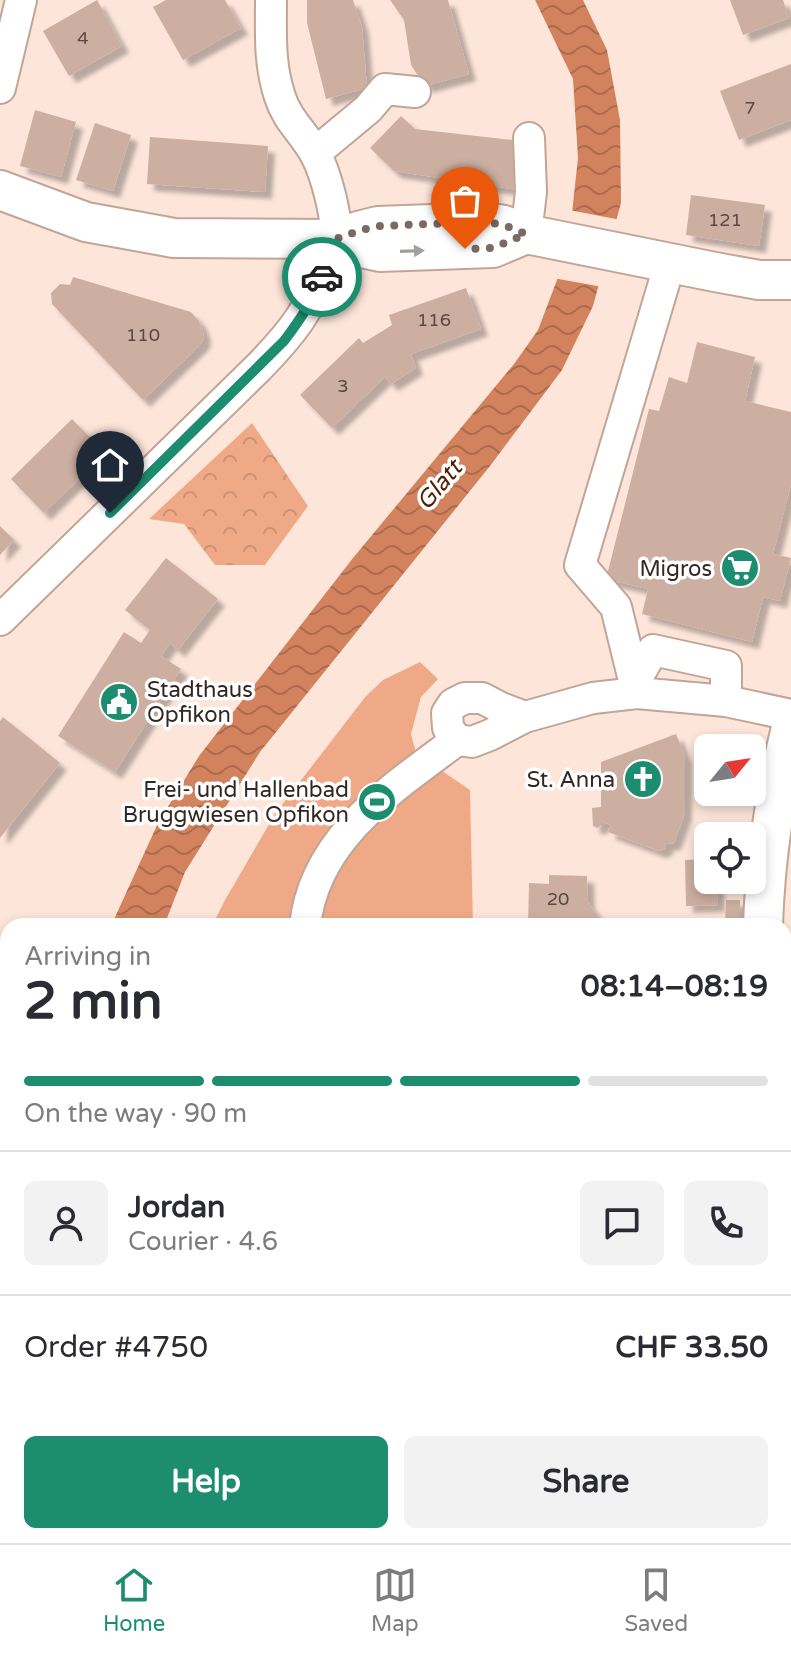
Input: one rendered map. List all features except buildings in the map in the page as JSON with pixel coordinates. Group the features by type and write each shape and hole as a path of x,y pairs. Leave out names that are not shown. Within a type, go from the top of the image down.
{"main road":[{"path":"0,190 86,222 174,238 336,239 378,226 474,222 504,225 532,235 780,285"},
{"path":"763,918 764,880 772,823 791,728"}],"street":[{"path":"0,88 21,0"},
{"path":"0,620 284,341 318,289 336,239 329,190 315,153 294,126 280,100 271,61 271,0"},
{"path":"315,153 368,109 385,89 415,92"},
{"path":"529,138 532,235"},
{"path":"636,688 616,607 580,565 656,260"},
{"path":"636,688 653,650 726,666 726,701"},
{"path":"306,918 321,869 345,832 378,799 457,740 472,742 525,717 636,688 726,701 791,715"},
{"path":"457,740 448,728 447,713 453,704 465,698 482,698 525,717"}],"green space":[{"path":"252,423 308,506 265,565 215,565 184,524 149,519"},
{"name":"Frei- und Hallenbad Bruggwiesen Opfikon","path":"420,662 438,679 421,697 411,734 416,753 470,790 473,918 216,918 275,814 366,696 383,680"}],"water":[{"name":"Glatt","path":"535,0 583,0 607,50 620,120 621,203 593,306 562,370 490,466 260,752 185,872 167,918 115,918 158,823 199,756 353,558 514,364 538,330 557,280 572,213 578,158 573,79"}],"pier":[{"path":"569,210 621,220 603,287 553,278"}],"way so far":[{"path":"322,277 336,239 378,226 487,222 526,234 493,248 465,249"}],"place":[{"name":"Migros","path":"740,568"},
{"name":"Stadthaus Opfikon","path":"119,702"},
{"name":"St. Anna","path":"643,779"},
{"name":"Frei- und Hallenbad Bruggwiesen Opfikon","path":"377,802"}],"route":[{"path":"110,513 284,341 303,316 322,277"}]}
